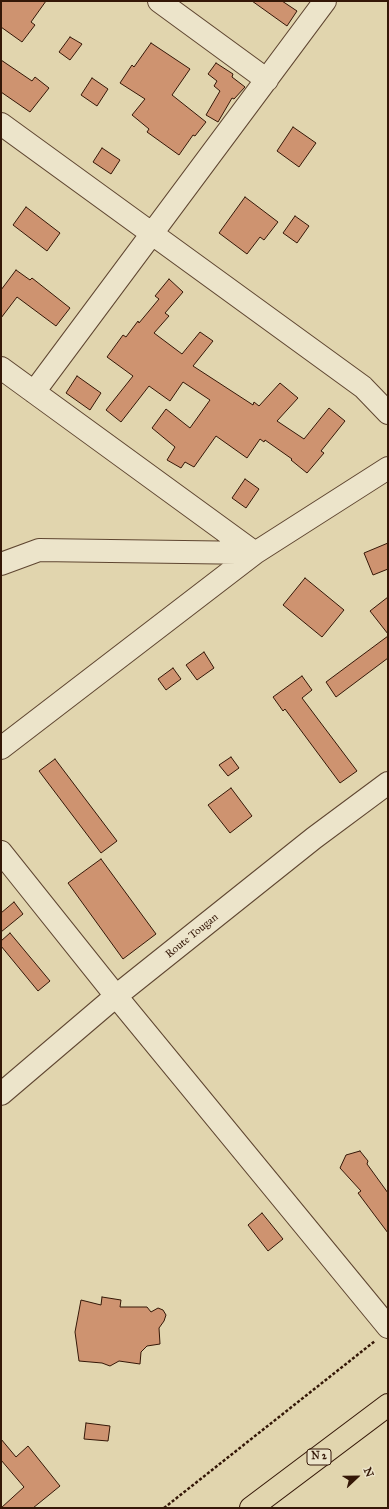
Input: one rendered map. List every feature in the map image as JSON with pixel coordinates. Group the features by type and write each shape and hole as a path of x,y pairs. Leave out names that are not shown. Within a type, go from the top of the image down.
{"main road":[{"name":"N 2","path":"251,1508 388,1405"}],"street":[{"path":"159,1 267,80"},
{"path":"34,392 325,1"},
{"path":"1,124 363,387 388,413"},
{"path":"1,368 255,552"},
{"path":"1,748 255,552 388,468"},
{"path":"1,564 39,550 255,552"},
{"name":"Route Tougan","path":"1,1094 116,996 314,838 388,783"},
{"path":"1,852 382,1334"}],"path":[{"path":"164,1508 382,1334"}],"building":[{"path":"1,1 46,1 31,22 35,25 22,42 1,27"},
{"path":"252,1 282,1 297,11 287,26"},
{"path":"70,37 82,44 70,60 59,52"},
{"path":"151,43 190,69 172,95 206,122 195,136 193,135 179,155 147,132 149,129 132,115 145,99 120,83 132,65 134,67"},
{"path":"1,60 32,81 35,77 49,88 30,112 1,92"},
{"path":"216,63 233,74 232,77 245,87 234,99 232,98 218,122 206,115 220,91 214,86 217,81 208,74"},
{"path":"92,78 108,89 97,106 81,95"},
{"path":"293,127 316,143 299,167 277,151"},
{"path":"102,148 120,160 111,174 93,162"},
{"path":"245,197 278,222 264,240 260,237 247,254 219,233"},
{"path":"26,207 60,233 47,251 13,225"},
{"path":"295,216 309,226 297,243 283,233"},
{"path":"16,270 30,280 32,278 70,308 56,326 17,297 1,318 1,290"},
{"path":"169,279 183,292 165,313 169,316 154,333 182,354 200,332 213,341 193,366 253,405 254,402 259,406 280,383 298,398 277,421 304,439 329,408 345,421 321,451 324,453 307,473 291,460 292,459 265,440 264,442 260,439 247,458 216,436 194,467 185,462 181,468 167,460 175,447 152,428 166,409 190,428 210,400 183,382 170,401 149,386 121,422 106,410 133,376 107,357 123,335 126,337 138,321 139,323 159,299 155,296"},
{"path":"77,376 101,393 90,410 66,393"},
{"path":"245,479 259,489 246,508 232,498"},
{"path":"388,543 388,569 373,575 364,553"},
{"path":"305,578 344,610 322,637 283,605"},
{"path":"388,597 388,634 370,611"},
{"path":"388,636 388,658 336,697 326,682"},
{"path":"204,652 214,668 197,680 186,665"},
{"path":"173,668 181,679 166,690 158,679"},
{"path":"302,676 312,690 302,698 357,771 340,783 285,709 283,711 273,697"},
{"path":"231,757 239,768 228,776 219,765"},
{"path":"55,759 117,841 101,853 39,771"},
{"path":"231,788 252,816 230,833 208,805"},
{"path":"101,859 156,934 123,959 68,883"},
{"path":"14,902 23,914 1,932 1,913"},
{"path":"10,933 50,981 38,991 1,946 1,941"},
{"path":"360,1151 368,1161 367,1164 388,1193 388,1233 358,1193 361,1191 340,1168 346,1155"},
{"path":"262,1213 283,1239 268,1251 248,1225"},
{"path":"102,1297 121,1300 120,1307 147,1307 151,1312 158,1308 163,1310 166,1315 159,1328 160,1344 147,1346 141,1352 140,1364 119,1361 110,1366 102,1363 79,1361 75,1332 81,1300 101,1305"},
{"path":"86,1423 110,1426 108,1441 84,1439"},
{"path":"1,1439 16,1457 28,1446 60,1486 33,1508 1,1508 24,1487 1,1460"}]}
